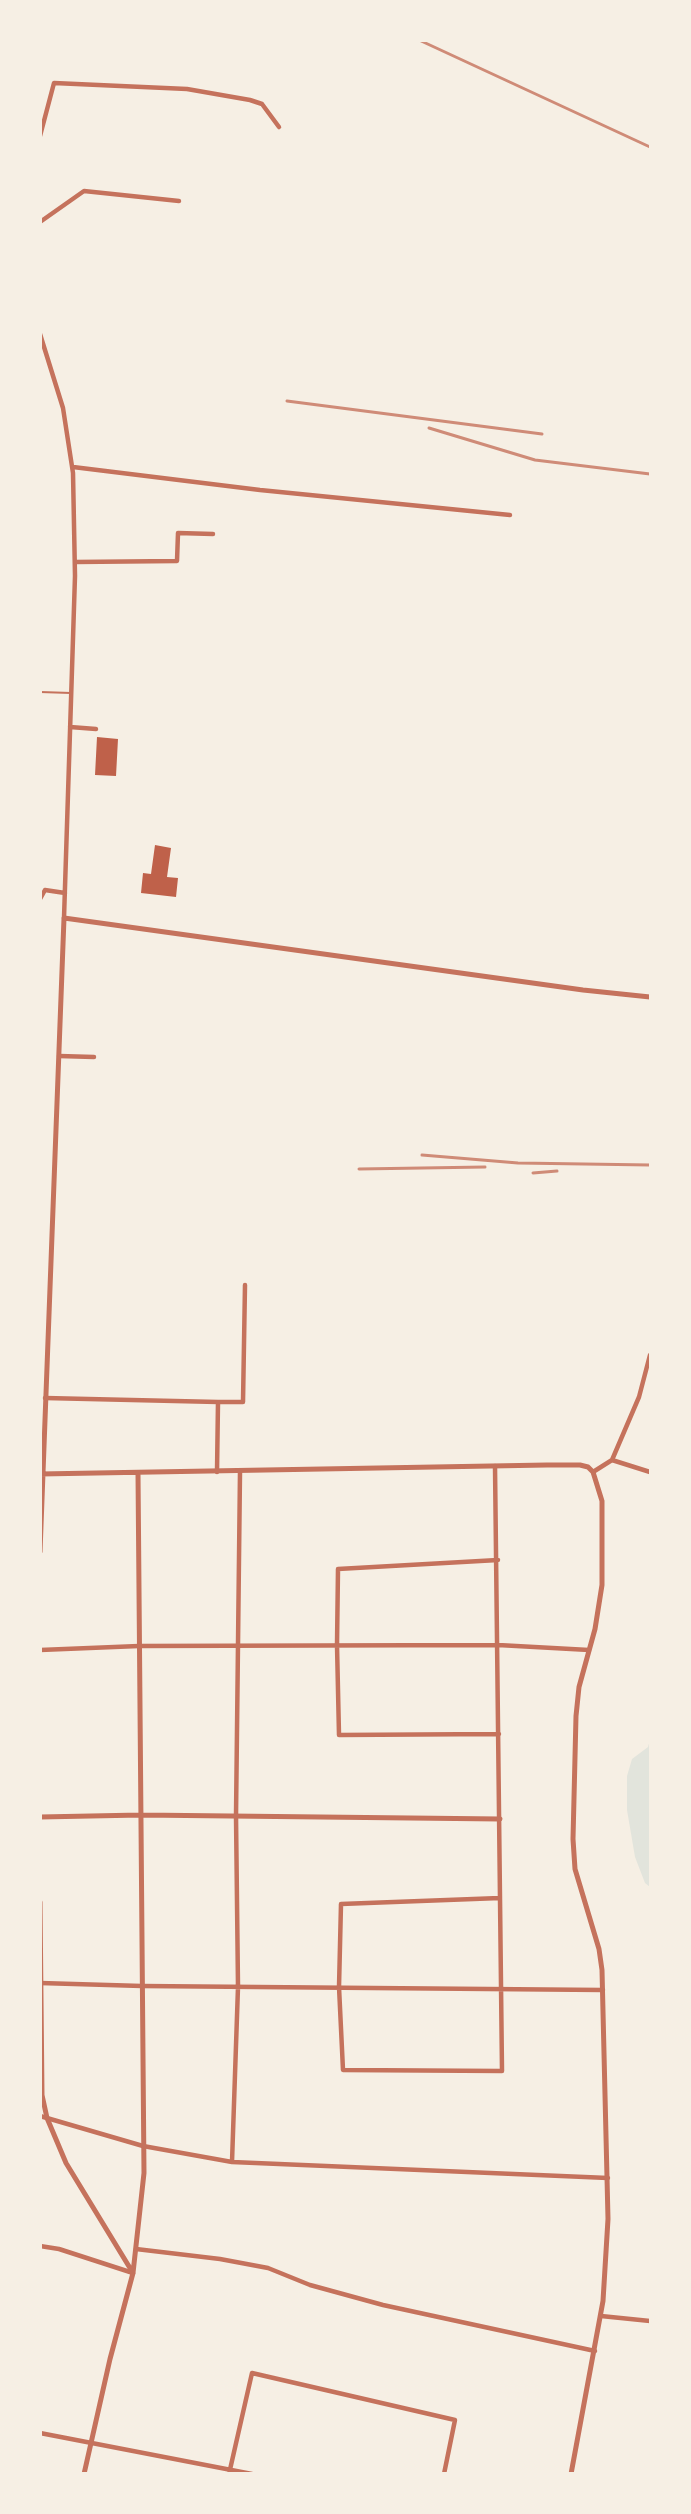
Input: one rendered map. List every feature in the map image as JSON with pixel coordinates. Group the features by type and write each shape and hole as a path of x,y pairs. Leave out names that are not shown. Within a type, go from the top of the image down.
{"street":[{"path":"40,136 54,83 187,89 250,100 262,104 279,127"},
{"path":"40,222 84,191 179,201"},
{"path":"40,334 63,408 73,467 75,562 40,1552"},
{"path":"73,467 260,490 510,515"},
{"path":"75,562 177,561 178,533 213,534"},
{"path":"70,727 96,729"},
{"path":"40,899 45,890 65,892"},
{"path":"64,918 583,990 651,997"},
{"path":"58,1056 94,1057"},
{"path":"45,1398 243,1402 244,1285"},
{"path":"593,1472 612,1460 639,1397 651,1355"},
{"path":"217,1472 218,1402"},
{"path":"612,1460 651,1472"},
{"path":"41,1474 580,1465 588,1467 593,1472 602,1502 602,1586 597,1619 579,1687 576,1716 573,1839 575,1869 599,1948 603,1990 608,2178 607,2239 601,2316 572,2474"},
{"path":"495,1466 498,1560 502,2071 343,2070 339,1987 341,1904 500,1898"},
{"path":"232,2162 238,1987 236,1816 240,1472"},
{"path":"84,2474 110,2359 134,2273 144,2173 138,1473"},
{"path":"498,1560 338,1569 337,1645 339,1735 499,1734"},
{"path":"40,1650 140,1646 498,1645 589,1650"},
{"path":"40,1817 141,1815 500,1819"},
{"path":"40,1902 44,2117 66,2163 134,2273"},
{"path":"41,1983 603,1990"},
{"path":"44,2117 144,2146 232,2162 608,2178"},
{"path":"40,2246 59,2249 134,2273"},
{"path":"136,2249 220,2259 268,2268 310,2285 351,2296 595,2351"},
{"path":"601,2316 651,2321"},
{"path":"229,2471 252,2373 455,2420 444,2474"},
{"path":"40,2433 252,2474"}],"lane":[{"path":"40,692 71,693"}],"shaded area":[{"path":"650,1740 650,1887 645,1883 635,1857 627,1810 627,1776 632,1759 648,1747"}],"building":[{"path":"97,737 118,739 116,776 95,775"},
{"path":"155,845 171,848 167,877 178,878 176,897 141,893 143,873 151,874"}],"railway":[{"path":"419,40 650,147"},
{"path":"287,401 542,434"},
{"path":"429,428 535,460 650,474"},
{"path":"422,1155 518,1163 650,1165"},
{"path":"359,1169 485,1167"},
{"path":"533,1173 557,1171"}]}
